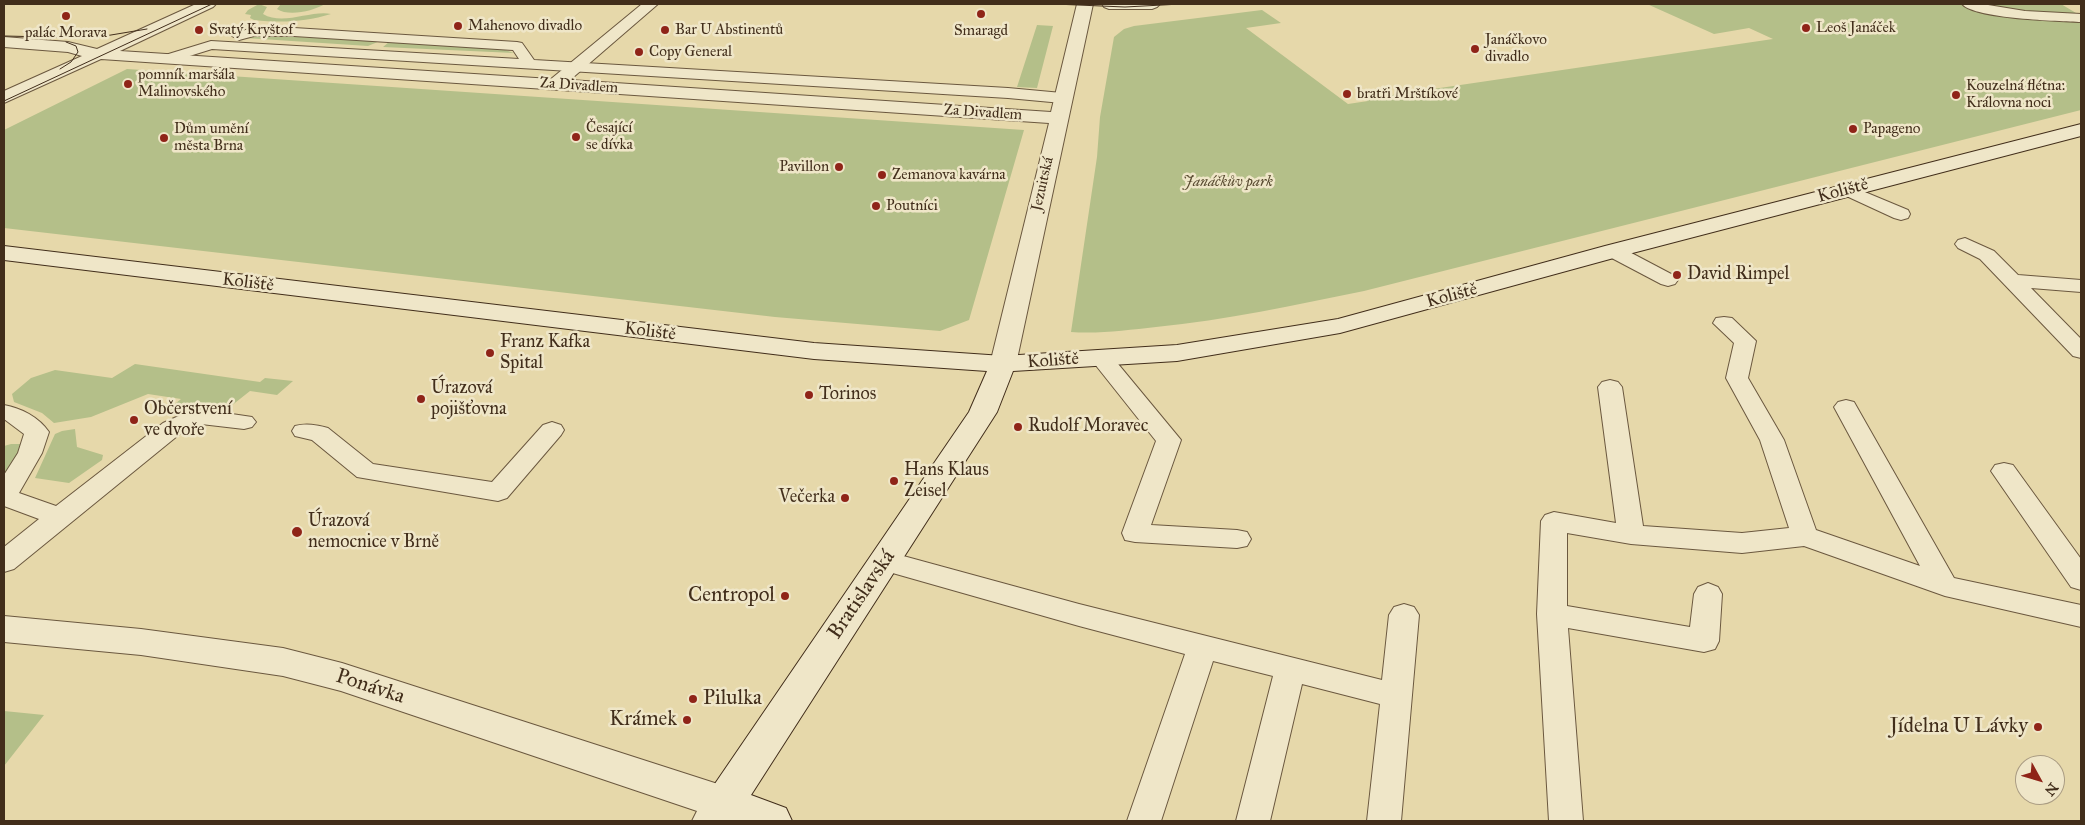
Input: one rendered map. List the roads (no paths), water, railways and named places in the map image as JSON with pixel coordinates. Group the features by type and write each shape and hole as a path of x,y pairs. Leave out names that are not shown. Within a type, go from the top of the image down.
{"street":[{"path":"4,98 208,4"},
{"path":"554,85 651,4"},
{"name":"Jezuitská","path":"1003,364 1084,4"},
{"path":"1109,4 1152,4"},
{"name":"Za Divadlem","path":"4,42 68,47 100,54 554,85 1060,108"},
{"name":"Koliště","path":"4,253 814,351 1003,364 1177,353 1340,326 1613,251 2081,130"},
{"path":"2044,140 2081,138"},
{"name":"Bratislavská","path":"718,812 983,412 1003,364"},
{"name":"Ponávka","path":"4,629 141,642 283,662 342,677 718,812 772,821"}],"lane":[{"path":"1968,4 1987,9 2023,14 2081,18"},
{"path":"167,59 211,45 1008,93 1060,108"},
{"path":"1848,190 1902,214"},
{"path":"1964,244 1987,255 2081,350"},
{"path":"1613,251 1668,280"},
{"path":"2014,281 2081,286"},
{"path":"1724,323 1745,341 1737,378 1772,440 1806,536"},
{"path":"1101,358 1169,440 1135,533 1237,539"},
{"path":"1610,387 1631,535"},
{"path":"1846,407 1945,586"},
{"path":"4,412 14,414 37,432 30,453 4,497 59,517"},
{"path":"4,562 172,428 198,416 244,422"},
{"path":"304,431 319,433 366,471 498,492 552,430"},
{"path":"2004,471 2081,580"},
{"path":"1566,821 1552,614 1554,521 1631,535 1742,543 1806,536 1945,586 2081,616"},
{"path":"884,561 1396,696"},
{"path":"1552,614 1704,640 1708,594"},
{"path":"1384,821 1404,615"},
{"path":"1144,821 1203,646"},
{"path":"1253,821 1290,669"}],"tram line":[{"path":"4,101 212,4"},
{"path":"1054,4 1125,7 1181,4"},
{"path":"4,36 93,38 147,29"},
{"path":"60,69 71,62 78,52 76,46 66,42"}],"place":[{"name":"Smaragd","path":"981,14"},
{"name":"palác Morava","path":"66,16"},
{"name":"Mahenovo divadlo","path":"458,26"},
{"name":"Leoš Janáček","path":"1806,28"},
{"name":"Svatý Kryštof","path":"199,30"},
{"name":"Bar U Abstinentů","path":"665,30"},
{"name":"Janáčkovo divadlo","path":"1475,49"},
{"name":"Copy General","path":"639,52"},
{"name":"pomník maršála Malinovského","path":"128,84"},
{"name":"bratři Mrštíkové","path":"1347,94"},
{"name":"Kouzelná flétna: Královna noci","path":"1956,95"},
{"name":"Papageno","path":"1853,129"},
{"name":"Česající se dívka","path":"576,137"},
{"name":"Dům umění města Brna","path":"164,138"},
{"name":"Pavillon","path":"839,167"},
{"name":"Zemanova kavárna","path":"882,175"},
{"name":"Poutníci","path":"876,206"},
{"name":"David Rimpel","path":"1677,275"},
{"name":"Franz Kafka Spital","path":"490,353"},
{"name":"Torinos","path":"809,395"},
{"name":"Úrazová pojišťovna","path":"421,399"},
{"name":"Občerstvení ve dvoře","path":"134,420"},
{"name":"Rudolf Moravec","path":"1018,427"},
{"name":"Hans Klaus Zeisel","path":"894,481"},
{"name":"Večerka","path":"845,498"},
{"name":"Úrazová nemocnice v Brně","path":"297,532"},
{"name":"Centropol","path":"785,596"},
{"name":"Pilulka","path":"693,699"},
{"name":"Krámek","path":"687,720"},
{"name":"Jídelna U Lávky","path":"2038,727"}],"park label":[{"name":"Janáčkův park","path":"1228,182"}]}
